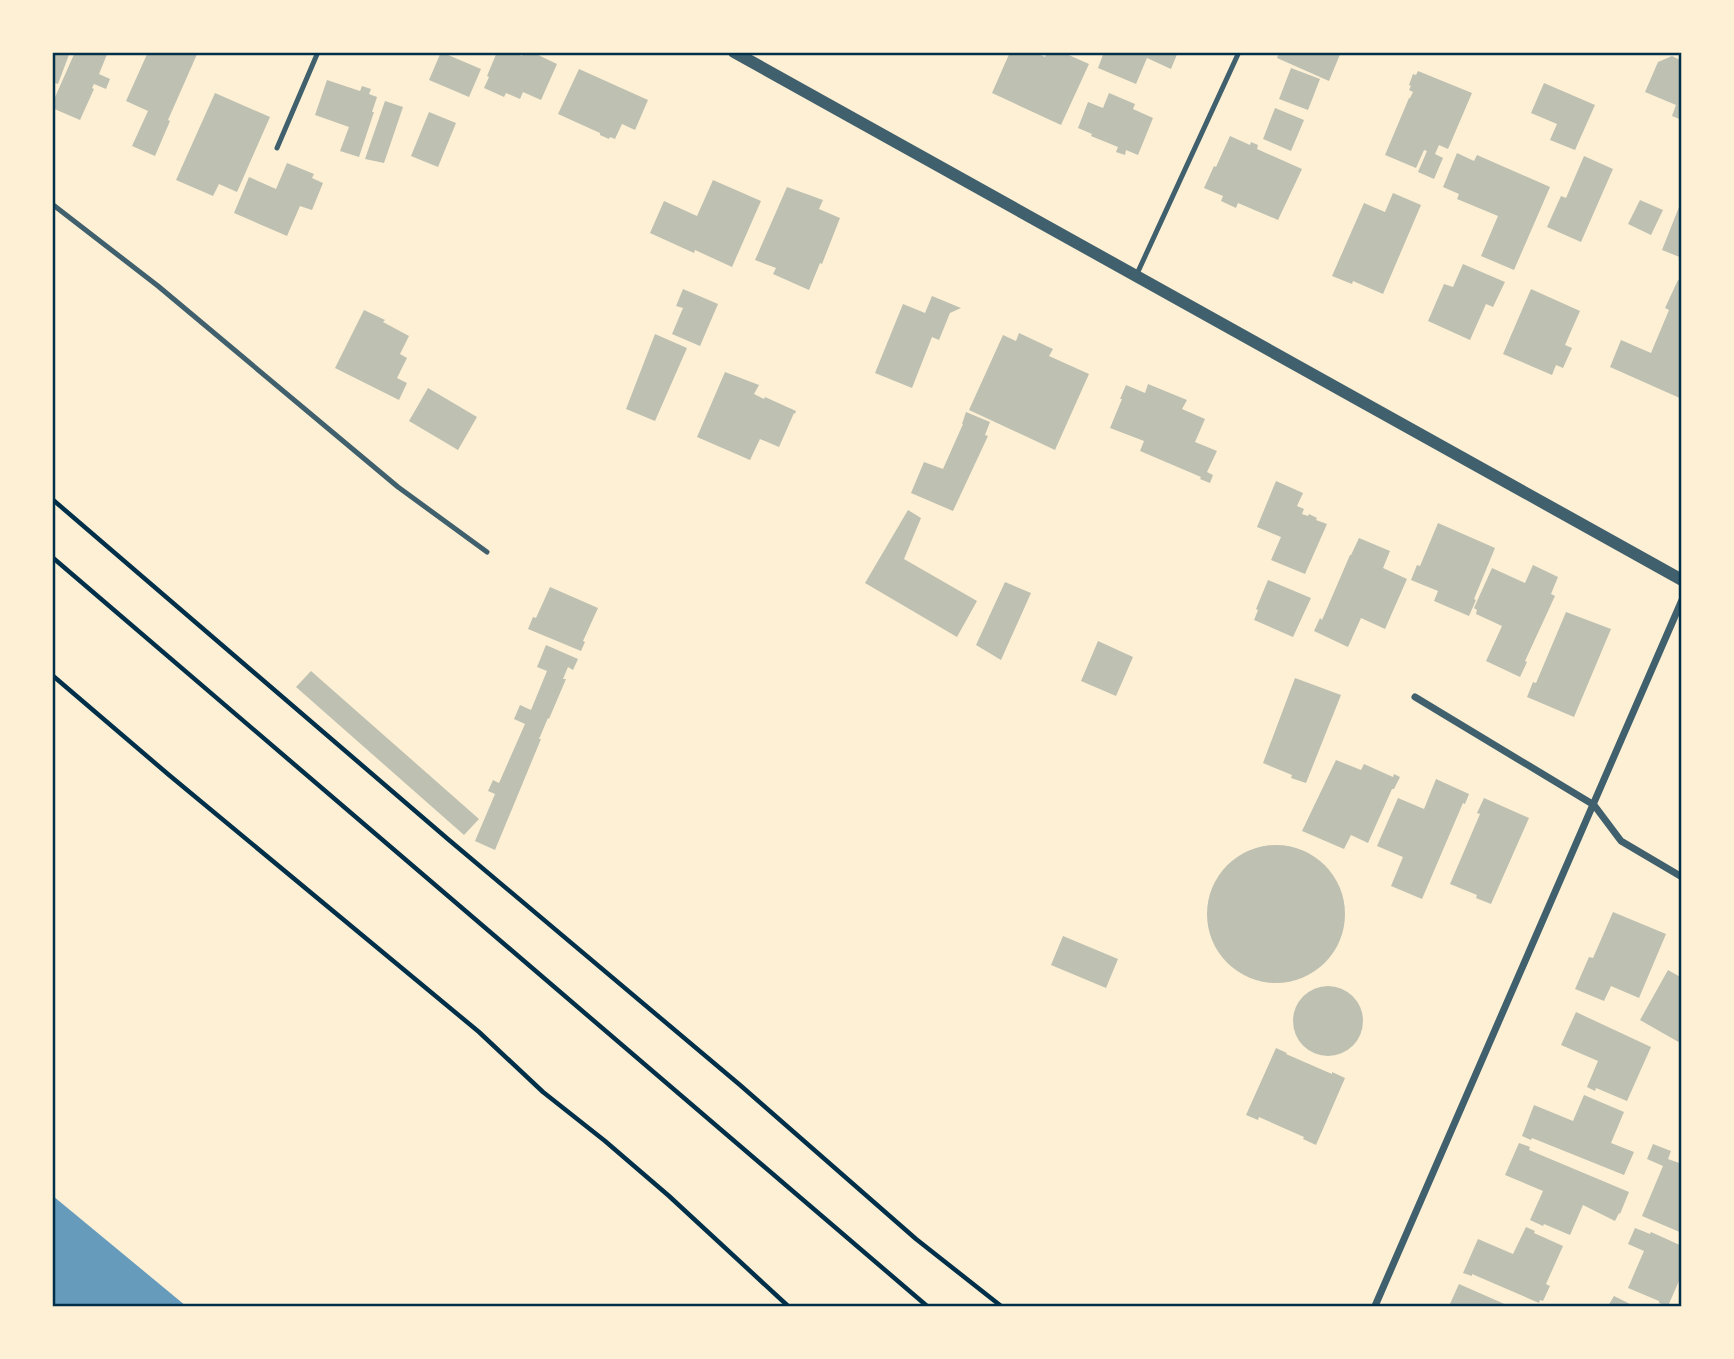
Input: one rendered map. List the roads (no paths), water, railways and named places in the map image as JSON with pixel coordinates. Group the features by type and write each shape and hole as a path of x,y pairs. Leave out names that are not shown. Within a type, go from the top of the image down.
{"street":[{"path":"734,52 1682,580"},
{"path":"1375,1307 1682,600"},
{"path":"1415,697 1594,805 1620,841 1682,877"}],"lane":[{"path":"277,148 318,52"},
{"path":"1136,276 1239,52"},
{"path":"52,204 158,286 398,487 486,552"}],"water":[{"path":"53,1196 186,1306 53,1306"}]}
